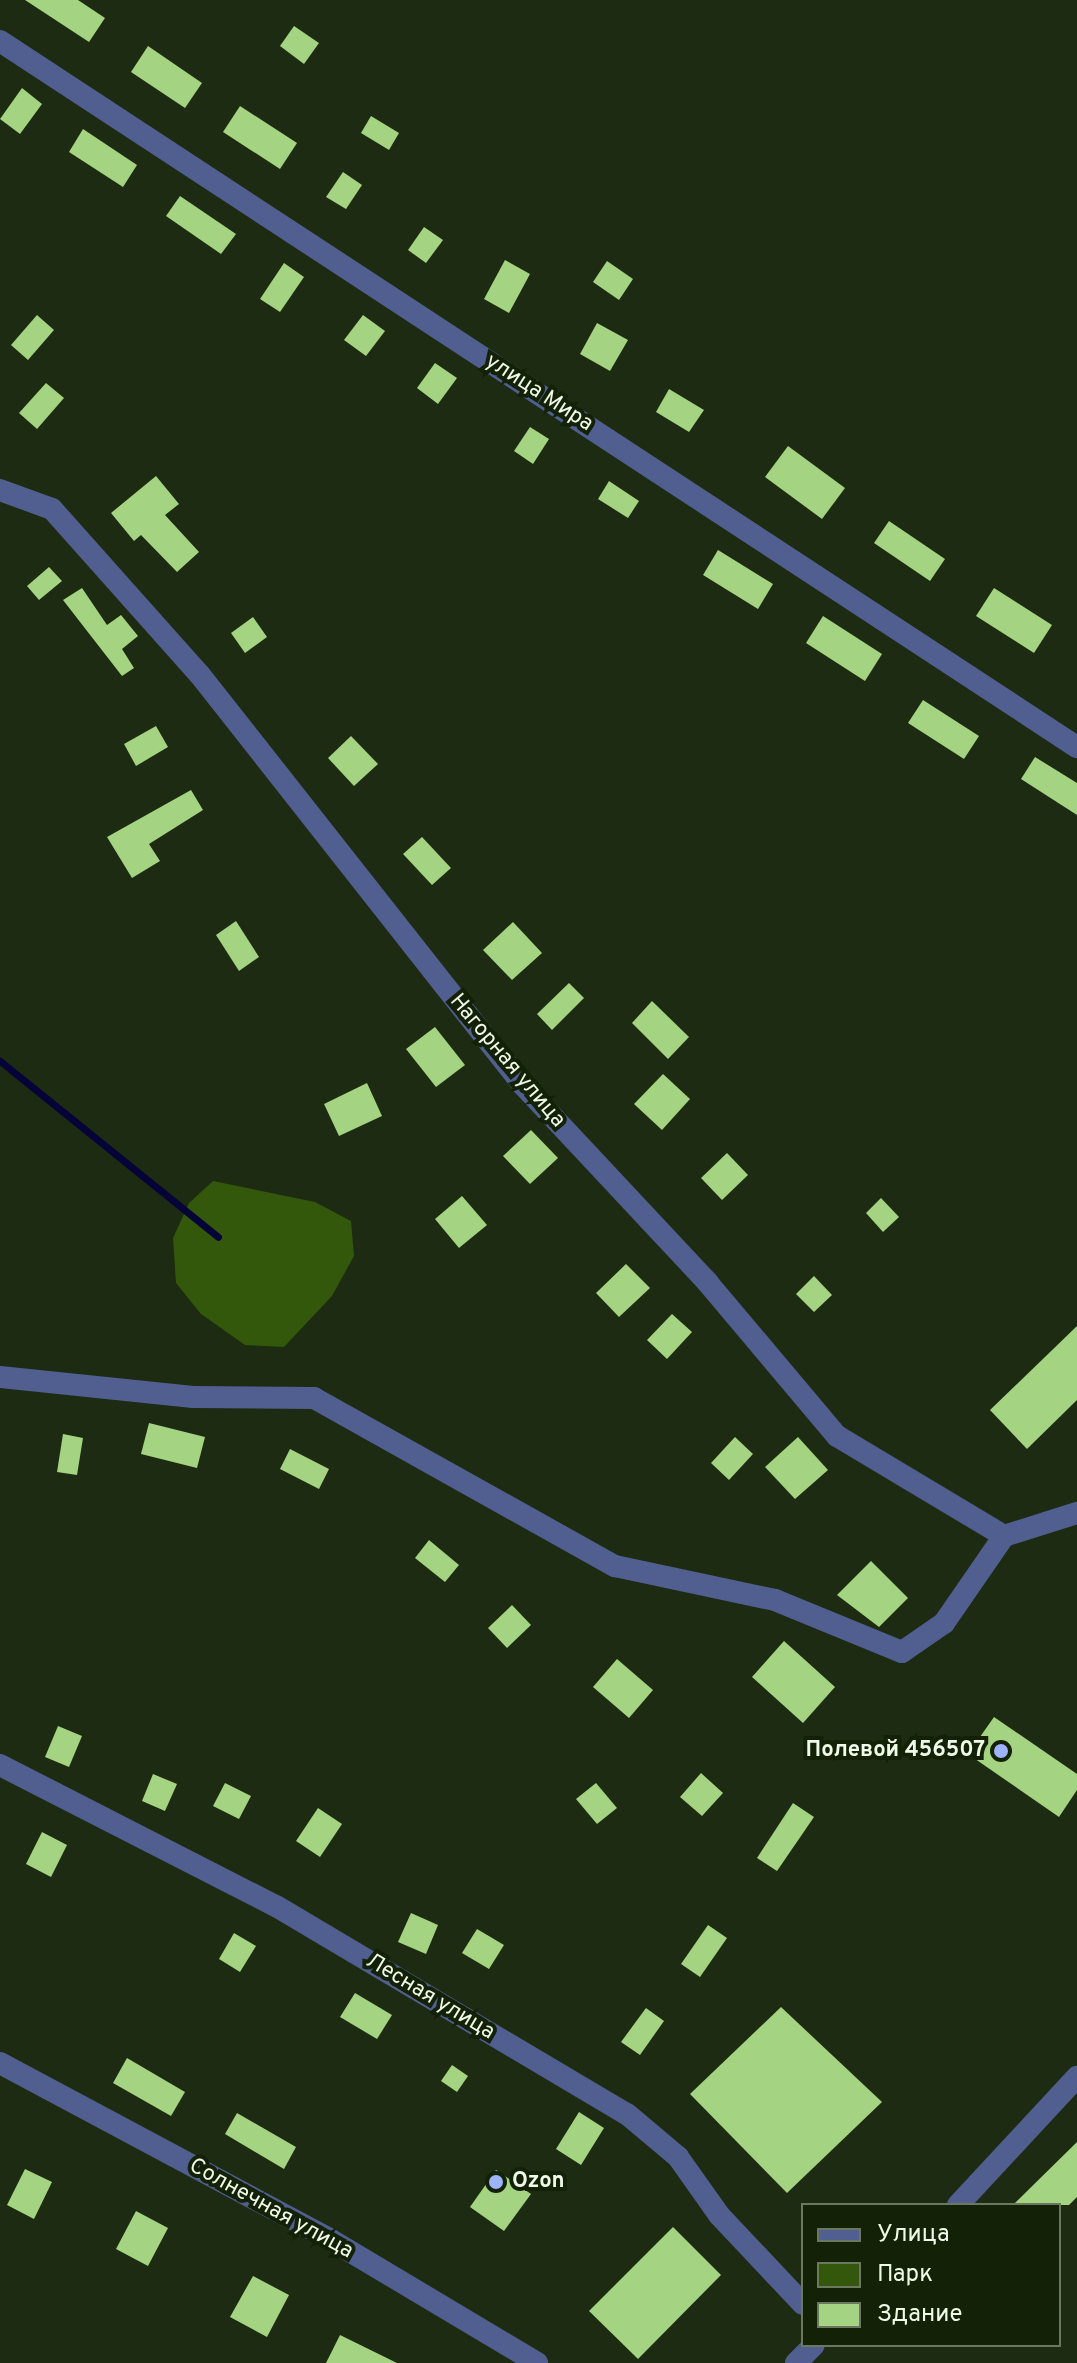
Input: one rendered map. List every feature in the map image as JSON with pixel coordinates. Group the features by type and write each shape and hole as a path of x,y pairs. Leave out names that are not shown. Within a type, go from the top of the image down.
{"street":[{"name":"улица Мира","path":"0,41 1077,747"},
{"name":"Нагорная улица","path":"0,490 52,509 179,651 523,1085 708,1283 837,1436 1004,1536"},
{"path":"0,1377 193,1397 314,1398 615,1566 775,1600 902,1652 944,1623 1004,1536 1077,1513"},
{"name":"Лесная улица","path":"0,1765 276,1906 627,2114 678,2157 719,2215 801,2302"},
{"name":"Солнечная улица","path":"0,2063 331,2240 537,2363"},
{"path":"960,2203 1077,2077"},
{"path":"796,2363 812,2347"}],"green space":[{"path":"213,1181 315,1202 351,1221 354,1256 332,1296 284,1347 245,1345 201,1314 176,1283 173,1238 189,1203"}],"building":[{"path":"25,0 78,0 105,18 89,42"},
{"path":"294,26 319,43 304,64 280,46"},
{"path":"148,46 202,83 185,108 131,72"},
{"path":"22,88 42,104 20,134 0,119"},
{"path":"240,106 297,143 280,169 223,132"},
{"path":"371,116 399,133 389,150 361,133"},
{"path":"83,129 137,165 123,187 69,152"},
{"path":"343,172 362,185 346,209 326,197"},
{"path":"180,196 236,234 221,254 166,216"},
{"path":"424,227 443,240 426,263 408,250"},
{"path":"505,260 530,274 509,313 484,299"},
{"path":"607,261 633,279 619,300 593,282"},
{"path":"284,263 304,277 280,312 260,299"},
{"path":"37,315 54,330 28,360 11,345"},
{"path":"363,315 385,331 366,356 344,340"},
{"path":"597,323 628,340 610,371 580,354"},
{"path":"435,363 457,378 438,404 417,388"},
{"path":"46,383 64,398 37,429 19,413"},
{"path":"669,389 704,410 689,432 656,412"},
{"path":"530,427 549,439 533,464 514,451"},
{"path":"788,446 845,488 822,519 765,477"},
{"path":"156,476 179,504 165,515 199,552 177,572 141,535 134,541 111,513"},
{"path":"609,481 639,501 628,518 598,499"},
{"path":"889,521 945,559 930,581 874,543"},
{"path":"718,550 773,584 758,609 703,575"},
{"path":"49,567 62,581 39,600 27,586"},
{"path":"82,588 107,625 121,615 138,636 122,649 134,668 122,676 63,600"},
{"path":"994,588 1052,625 1034,653 976,616"},
{"path":"823,616 882,654 865,681 806,643"},
{"path":"253,617 267,637 245,653 231,633"},
{"path":"923,700 979,736 964,759 908,723"},
{"path":"156,726 168,747 136,766 124,744"},
{"path":"351,736 378,764 354,786 328,758"},
{"path":"1035,757 1077,783 1077,815 1021,779"},
{"path":"191,790 203,810 149,844 160,861 132,878 107,837"},
{"path":"422,837 451,868 432,885 403,854"},
{"path":"236,921 259,957 239,971 216,935"},
{"path":"513,922 542,953 512,980 483,950"},
{"path":"569,983 584,998 552,1030 537,1014"},
{"path":"652,1001 689,1037 668,1059 632,1023"},
{"path":"435,1027 465,1065 436,1087 406,1049"},
{"path":"663,1074 690,1099 662,1130 634,1104"},
{"path":"367,1083 382,1116 339,1136 324,1104"},
{"path":"531,1130 558,1158 530,1184 503,1156"},
{"path":"727,1153 748,1175 722,1200 701,1178"},
{"path":"462,1196 487,1225 459,1248 435,1219"},
{"path":"881,1198 899,1217 883,1232 866,1213"},
{"path":"626,1264 650,1288 619,1317 596,1293"},
{"path":"814,1276 832,1295 814,1312 796,1294"},
{"path":"672,1314 692,1332 667,1359 647,1340"},
{"path":"1077,1326 1077,1400 1027,1449 990,1410"},
{"path":"149,1423 205,1437 197,1468 141,1454"},
{"path":"63,1434 83,1438 77,1475 57,1472"},
{"path":"735,1437 753,1454 729,1480 711,1463"},
{"path":"798,1437 828,1470 795,1499 765,1467"},
{"path":"290,1449 329,1469 319,1489 280,1469"},
{"path":"429,1540 459,1565 445,1582 415,1558"},
{"path":"871,1561 908,1598 879,1627 837,1595"},
{"path":"512,1605 531,1625 507,1648 488,1628"},
{"path":"784,1641 835,1687 803,1723 752,1677"},
{"path":"617,1659 653,1690 629,1718 593,1687"},
{"path":"994,1717 1077,1774 1077,1790 1059,1817 968,1754"},
{"path":"58,1726 82,1736 69,1767 45,1757"},
{"path":"701,1773 723,1793 702,1816 680,1797"},
{"path":"153,1774 177,1784 165,1811 142,1801"},
{"path":"225,1783 251,1796 239,1819 213,1806"},
{"path":"596,1783 617,1808 597,1824 576,1799"},
{"path":"793,1803 814,1817 777,1871 757,1858"},
{"path":"318,1808 342,1824 320,1857 296,1841"},
{"path":"42,1832 67,1845 51,1877 26,1864"},
{"path":"411,1913 438,1925 426,1954 398,1942"},
{"path":"708,1925 727,1938 700,1977 681,1964"},
{"path":"477,1929 504,1945 489,1969 462,1953"},
{"path":"234,1933 256,1946 240,1972 219,1959"},
{"path":"355,1993 392,2015 377,2039 340,2017"},
{"path":"781,2007 882,2102 787,2193 690,2094"},
{"path":"646,2008 664,2021 640,2055 621,2042"},
{"path":"127,2058 185,2092 171,2116 113,2083"},
{"path":"452,2065 468,2076 457,2092 441,2081"},
{"path":"579,2112 604,2128 581,2165 556,2149"},
{"path":"237,2113 296,2147 284,2169 225,2134"},
{"path":"1077,2142 1077,2197 1069,2205 1015,2203"},
{"path":"25,2169 52,2182 34,2219 7,2205"},
{"path":"496,2170 531,2194 504,2231 470,2207"},
{"path":"136,2211 168,2228 148,2266 116,2249"},
{"path":"673,2227 721,2275 638,2359 589,2311"},
{"path":"253,2276 289,2295 267,2337 230,2317"},
{"path":"340,2335 397,2363 326,2363"}],"waterway":[{"path":"0,1061 218,1237"}],"place":[{"name":"Полевой 456507","path":"1001,1751"},
{"name":"Ozon","path":"496,2182"}]}
